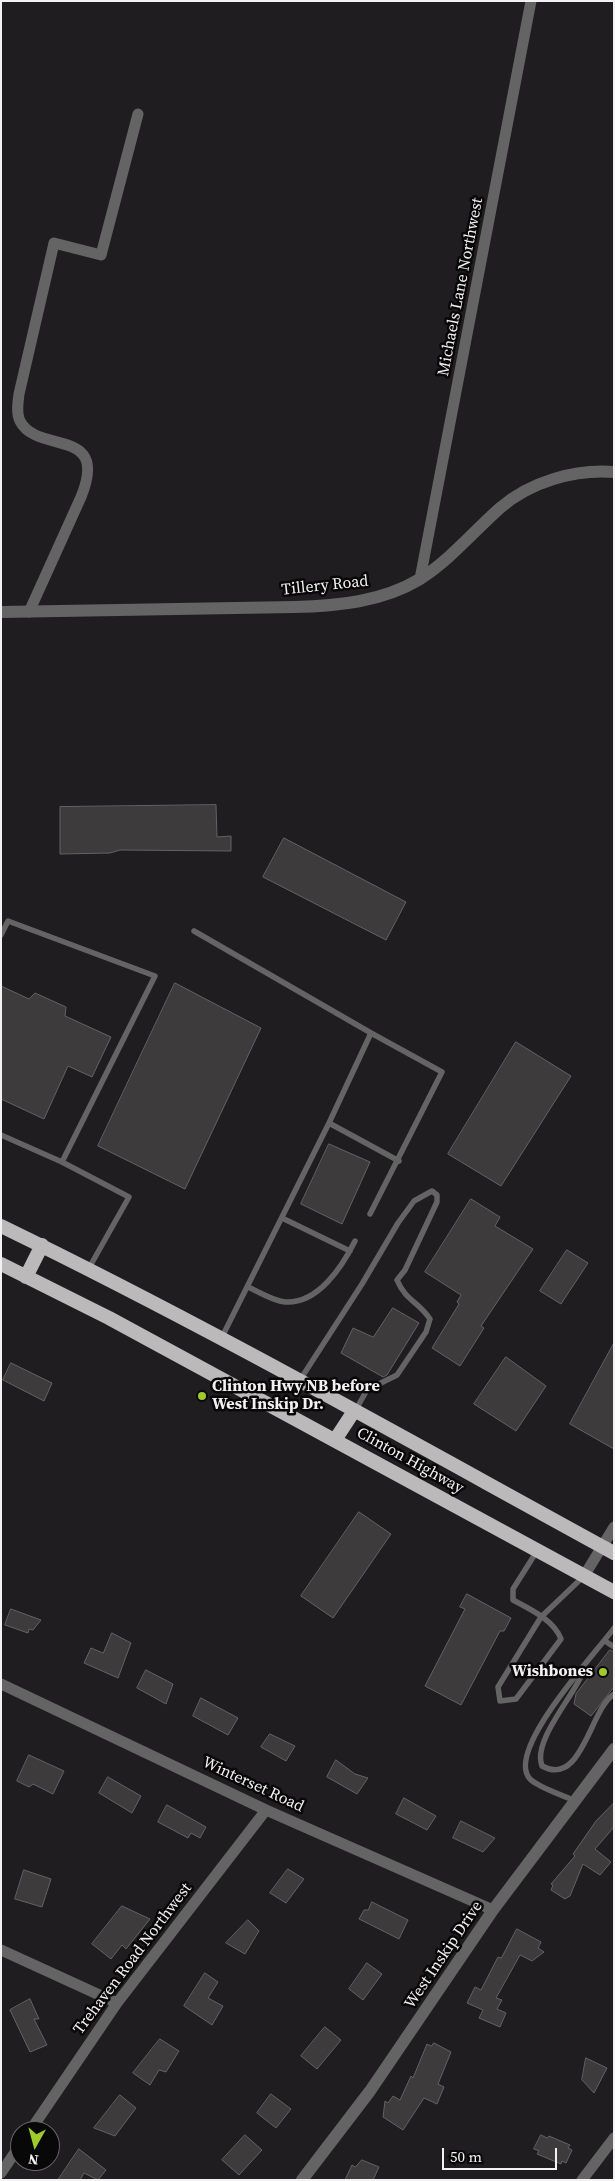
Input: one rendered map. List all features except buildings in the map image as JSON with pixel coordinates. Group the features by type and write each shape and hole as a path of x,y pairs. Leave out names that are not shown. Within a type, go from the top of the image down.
{"highway":[{"name":"Clinton Highway","path":"1,1226 89,1268 608,1550"},
{"path":"26,1277 42,1246"},
{"name":"Clinton Highway","path":"1,1264 110,1318 614,1592"},
{"path":"335,1440 354,1411"}],"street":[{"name":"Michaels Lane Northwest","path":"420,579 531,1"},
{"path":"29,612 88,480 88,467 82,455 72,446 27,430 20,420 19,394 54,243 101,255 138,114"},
{"name":"Tillery Road","path":"1,612 328,606 378,597 401,589 420,579 443,561 502,507 541,483 579,473 614,472"},
{"path":"584,1576 608,1550 614,1527"},
{"name":"Winterset Road","path":"1,1684 266,1810 494,1910"},
{"name":"West Inskip Drive","path":"302,2180 370,2091 494,1910 614,1749"},
{"name":"Trehaven Road Northwest","path":"37,2121 117,2003 266,1810"},
{"path":"1,1950 117,2003"},
{"path":"582,2180 614,2138"},
{"path":"1,2173 10,2160"}],"lane":[{"path":"1,935 8,921 155,976 62,1162"},
{"path":"194,931 442,1072 399,1161 370,1214"},
{"path":"221,1339 329,1123 371,1033"},
{"path":"329,1123 399,1161"},
{"path":"1,1135 62,1162 129,1197 89,1268"},
{"path":"299,1382 414,1201 432,1192 437,1195 437,1202 409,1261 397,1280 403,1294 422,1307 430,1320 426,1332 397,1375 367,1390 354,1411"},
{"path":"282,1218 350,1251"},
{"path":"248,1287 284,1302 303,1299 326,1284 345,1261 355,1241"},
{"path":"538,1551 513,1589 513,1600 541,1617 558,1630 561,1639 516,1699 500,1701 498,1687 541,1617 584,1576"},
{"path":"575,1801 537,1784 529,1778 526,1770 526,1757 529,1745 550,1710 614,1628"},
{"path":"605,1641 614,1647"},
{"path":"586,1665 578,1685 547,1736 540,1753 542,1766 548,1769 560,1769 573,1760 598,1715 614,1694"}],"place":[{"name":"Clinton Hwy NB before West Inskip Dr.","path":"202,1396"},
{"name":"Wishbones","path":"603,1672"}]}
